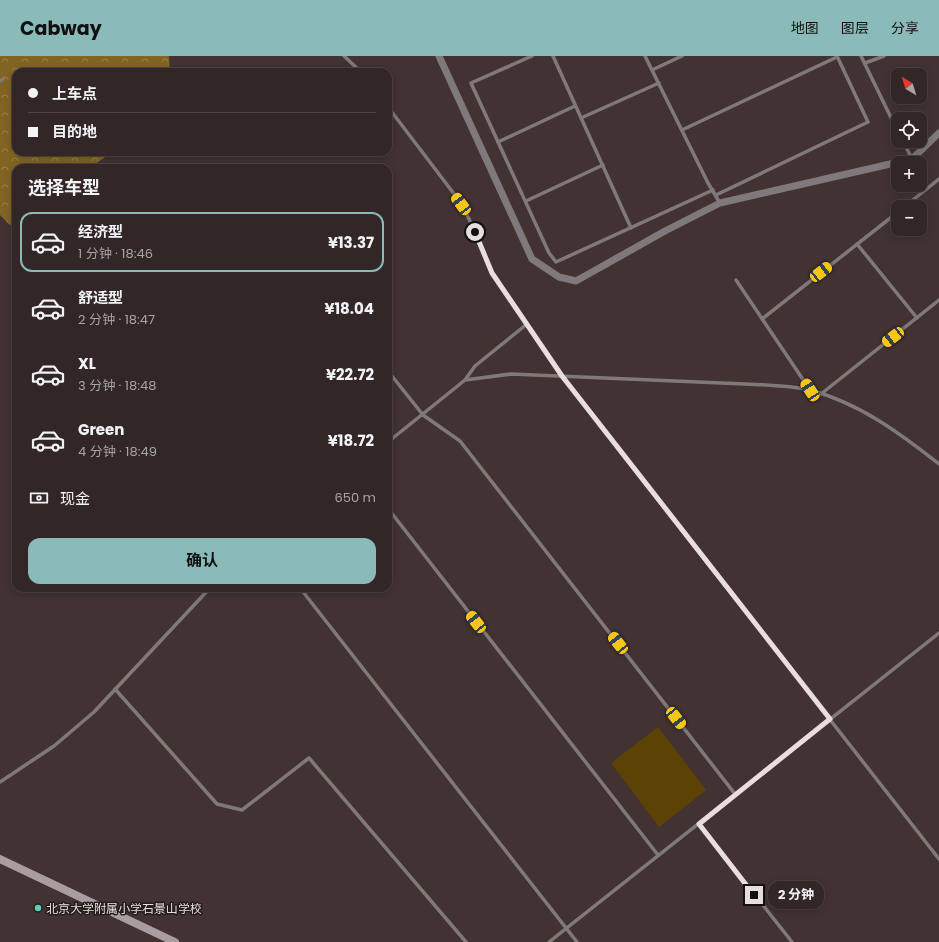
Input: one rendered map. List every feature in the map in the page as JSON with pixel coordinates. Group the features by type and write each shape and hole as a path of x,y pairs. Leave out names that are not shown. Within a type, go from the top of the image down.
{"street":[{"path":"440,56 532,259 559,277 576,281 665,231 720,203 891,165"},
{"path":"916,156 939,132"},
{"path":"0,859 175,942"}],"lane":[{"path":"344,56 357,68"},
{"path":"532,56 471,83 549,253 556,262 713,190"},
{"path":"558,56 553,57 631,228"},
{"path":"645,56 720,203"},
{"path":"652,70 682,56"},
{"path":"861,56 891,117"},
{"path":"865,63 884,56"},
{"path":"682,130 837,57 868,122 716,195"},
{"path":"581,118 659,83"},
{"path":"498,142 575,106"},
{"path":"392,112 461,204 492,273 562,376 939,859"},
{"path":"526,201 603,165"},
{"path":"913,200 939,179"},
{"path":"762,320 891,217"},
{"path":"857,244 917,318"},
{"path":"736,280 810,390"},
{"path":"821,394 939,300"},
{"path":"392,439 423,415 464,380 475,366 527,324"},
{"path":"464,380 511,374 745,384 781,386 810,390 859,410 882,423 905,438 939,464"},
{"path":"392,376 423,415 460,441 735,794"},
{"path":"392,514 658,855"},
{"path":"0,782 58,742 94,712 206,592"},
{"path":"303,592 577,942"},
{"path":"549,942 939,633"},
{"path":"115,689 217,804 242,810 309,758 466,942"},
{"path":"0,776 5,779"},
{"path":"699,824 792,942"}],"green space":[{"path":"0,56 169,56 170,68 12,68 12,156 106,156 96,164 12,164 12,224 10,225 0,215"}],"shaded area":[{"path":"658,727 706,790 659,827 611,763"}],"place":[{"name":"北京大学附属小学石景山学校","path":"38,908"}],"route":[{"path":"475,232 492,273 562,376 830,719 699,824 754,895"}]}
